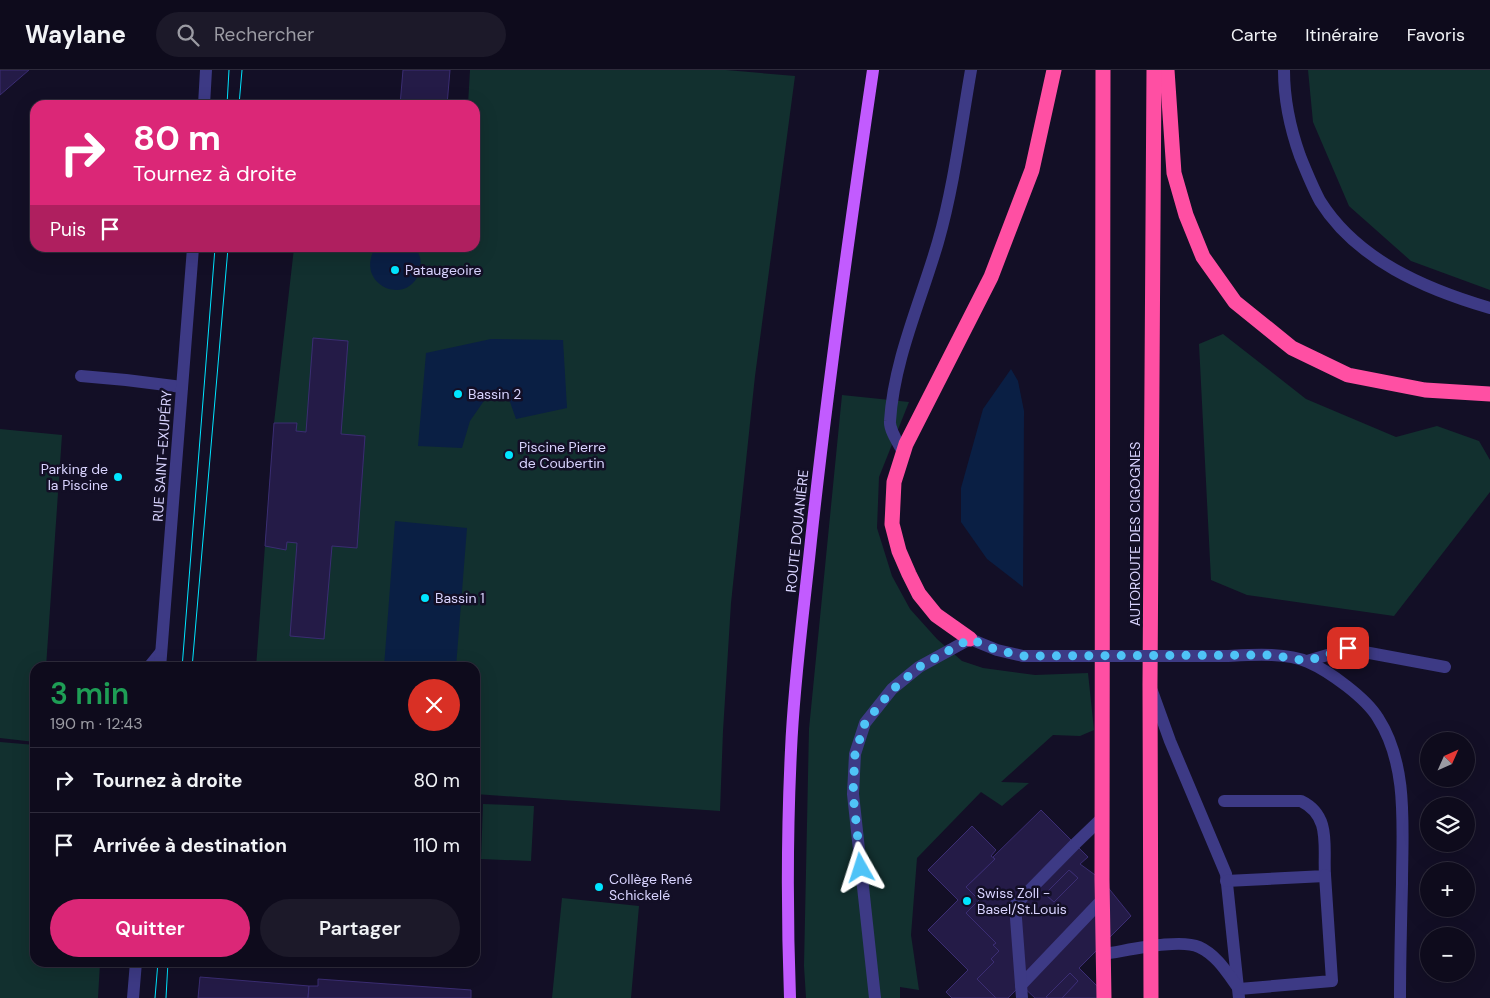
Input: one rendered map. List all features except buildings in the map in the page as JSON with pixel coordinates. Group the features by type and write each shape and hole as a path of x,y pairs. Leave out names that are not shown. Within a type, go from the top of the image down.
{"highway":[{"path":"970,639 936,615 919,594 899,551 892,524 894,482 902,452 991,277 1032,170 1054,70"},
{"path":"1103,70 1102,900 1104,998"},
{"name":"AUTOROUTE DES CIGOGNES","path":"1151,998 1150,685 1154,70"},
{"path":"1167,70 1174,173 1186,215 1203,258 1235,302 1292,348 1348,375 1425,390 1490,394"}],"main road":[{"name":"ROUTE DOUANIÈRE","path":"790,998 788,938 790,799 795,692 821,444 873,70"}],"street":[{"path":"204,100 206,70"},
{"path":"902,452 889,424 898,372 916,306 938,242 952,185 971,70"},
{"path":"1284,70 1288,115 1297,147 1320,200 1335,222 1350,238 1370,254 1404,275 1442,292 1490,308"},
{"name":"RUE SAINT-EXUPÉRY","path":"161,662 193,252"},
{"path":"81,376 182,386"},
{"path":"875,998 853,794 855,754 865,723 892,690 919,667 970,639 997,650 1023,656 1272,655 1307,661 1347,685 1378,717 1391,745 1401,784 1400,998"},
{"path":"1307,661 1348,648 1445,667"},
{"path":"153,662 162,652"},
{"path":"1150,685 1170,741 1226,874 1239,993"},
{"path":"1224,801 1301,800 1318,813 1323,824 1332,982 1239,993"},
{"path":"1022,998 1015,906 1102,818"},
{"path":"1226,881 1325,875"},
{"path":"1021,985 1102,900"},
{"path":"1103,954 1178,944 1199,947 1218,962 1239,993"},
{"path":"133,998 136,967"}],"green space":[{"name":"Piscine Pierre de Coubertin","path":"470,70 726,70 795,76 755,376 731,603 720,811 480,794 480,662 256,662 274,423 294,252 480,252 480,100 468,100"},
{"path":"1308,70 1490,70 1490,290 1411,261 1349,206 1313,122"},
{"path":"1223,334 1306,399 1396,437 1437,426 1479,441 1490,460 1490,492 1394,616 1247,595 1211,580 1199,344"},
{"path":"842,395 909,402 879,477 877,528 892,576 910,609 937,639 962,661 983,668 1035,675 1088,673 1094,730 1080,736 1053,735 1001,782 1029,783 1002,806 981,792 917,858 911,935 919,990 900,987 900,998 806,998 804,966 809,729"},
{"path":"0,429 62,435 46,662 30,662 30,741 0,738"},
{"path":"0,742 30,745 30,967 100,967 98,998 0,998"},
{"path":"483,804 534,806 531,861 481,859"},
{"path":"562,898 639,906 631,998 552,998"}],"water":[{"name":"Pataugeoire","path":"373,252 418,252 420,257 419,273 413,283 404,289 394,290 385,287 377,281 371,272 370,261"},
{"name":"Bassin 2","path":"491,339 563,340 567,408 516,419 510,402 499,392 488,395 470,421 462,448 418,446 426,353"},
{"path":"1011,369 1018,381 1024,411 1023,587 987,559 961,522 961,488 983,409"},
{"name":"Bassin 1","path":"395,521 467,528 456,662 384,662"}],"tram line":[{"path":"227,100 229,70"},
{"path":"239,100 242,70"},
{"path":"182,662 215,252"},
{"path":"193,662 228,252"},
{"path":"155,998 158,967"},
{"path":"166,998 168,967"}],"place":[{"name":"Pataugeoire","path":"395,270"},
{"name":"Bassin 2","path":"458,394"},
{"name":"Piscine Pierre de Coubertin","path":"509,455"},
{"name":"Parking de la Piscine","path":"118,477"},
{"name":"Bassin 1","path":"425,598"},
{"name":"Collège René Schickelé","path":"599,887"},
{"name":"Swiss Zoll - Basel/St.Louis","path":"967,901"}],"route":[{"path":"861,868 853,794 855,754 865,723 892,690 919,667 970,639 997,650 1023,656 1272,655 1307,661 1348,648"}]}
